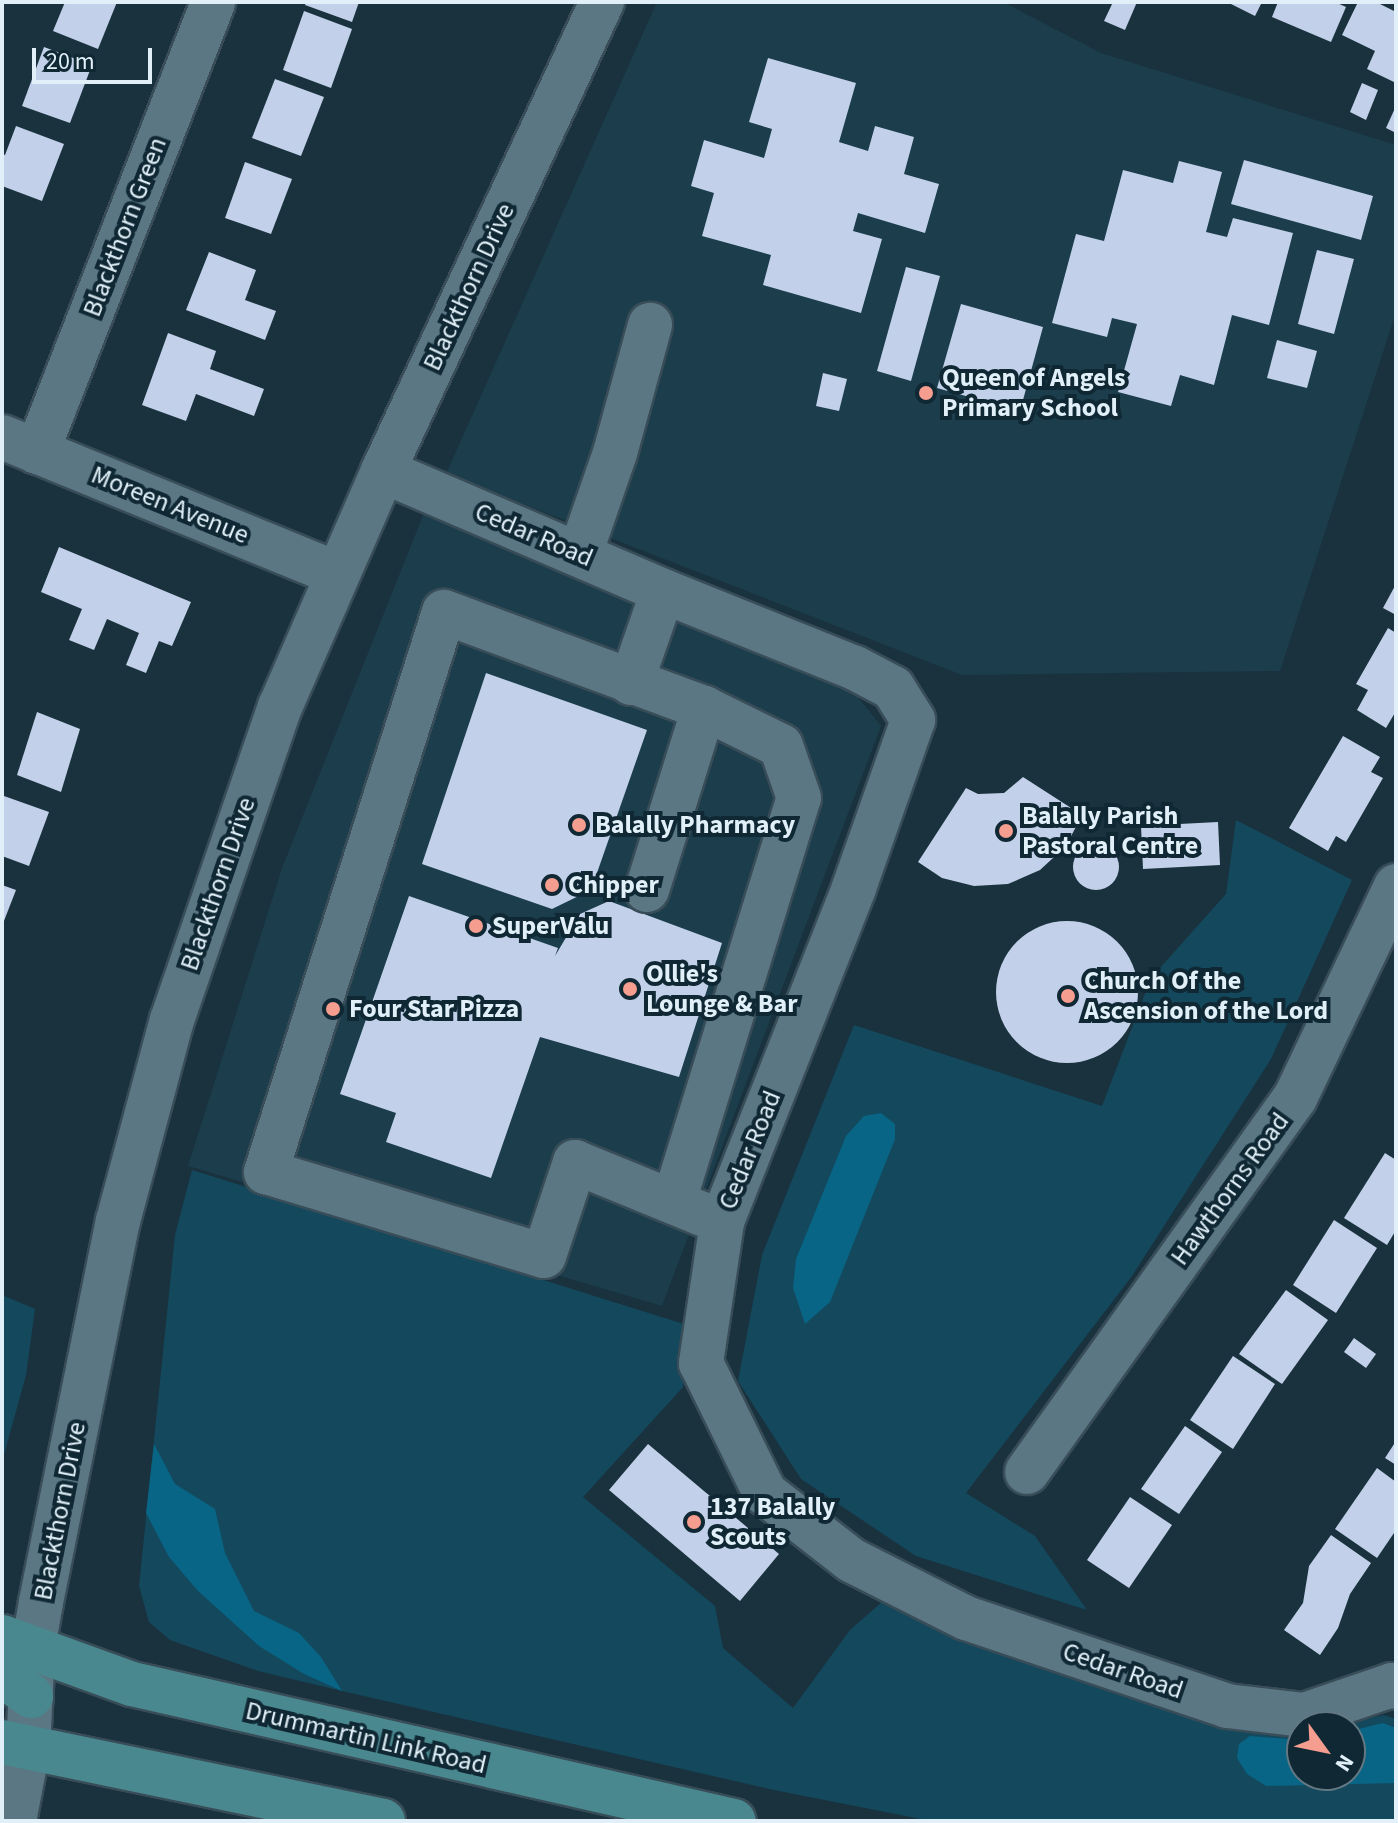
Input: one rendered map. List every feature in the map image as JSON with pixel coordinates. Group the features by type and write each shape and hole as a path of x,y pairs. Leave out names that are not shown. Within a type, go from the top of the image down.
{"main road":[{"name":"Drummartin Link Road","path":"17,1664 132,1684 734,1821"},
{"path":"15,1745 383,1821"}],"street":[{"name":"Blackthorn Green","path":"20,444 213,2"},
{"name":"Blackthorn Drive","path":"14,1821 17,1664 138,1136 222,869 280,707 337,574 602,2"},
{"path":"580,554 615,453 650,325"},
{"name":"Moreen Avenue","path":"20,444 337,574"},
{"name":"Cedar Road","path":"383,471 663,591 855,668 893,688 913,720 854,888 722,1222 701,1363 765,1493 851,1560 966,1618 1227,1706 1304,1715 1395,1684"},
{"path":"631,683 663,591"},
{"path":"674,1201 799,798 781,746 704,708 444,612 266,1172 544,1256 575,1162 722,1222"},
{"path":"647,890 704,708"},
{"name":"Hawthorns Road","path":"1027,1472 1295,1098 1396,886"}],"shaded area":[{"name":"Queen of Angels Primary School","path":"657,2 1003,2 1101,53 1396,145 1396,312 1280,671 962,675 446,474"},
{"path":"424,513 849,686 881,726 662,1306 188,1166 282,868"},
{"path":"1236,820 1352,880 1271,1059 1132,1276 966,1493 1035,1536 1087,1610 916,1556 801,1479 738,1381 762,1255 854,1025 1102,1106 1151,978 1226,894"},
{"path":"881,1113 895,1124 895,1139 830,1302 805,1324 793,1288 796,1259 846,1136 864,1116"},
{"path":"192,1170 687,1325 683,1387 583,1497 715,1606 723,1648 793,1708 850,1630 882,1602 1286,1728 1286,1791 1366,1791 1366,1719 1384,1715 1396,1719 1396,1821 931,1821 774,1790 342,1691 258,1671 170,1640 149,1622 139,1586 175,1235"},
{"path":"2,1295 35,1309 26,1375 2,1462"},
{"path":"154,1444 175,1484 215,1509 225,1553 254,1611 299,1633 321,1657 342,1691 304,1674 259,1646 198,1591 169,1557 146,1513"},
{"path":"1383,1723 1396,1728 1396,1783 1366,1784 1366,1727"},
{"path":"1250,1736 1286,1739 1286,1786 1266,1786 1247,1774 1237,1758 1239,1744"}],"building":[{"path":"65,2 117,2 98,49 53,31"},
{"path":"306,2 359,2 352,22 305,5"},
{"path":"1113,2 1137,2 1125,30 1104,21"},
{"path":"1227,2 1262,2 1255,16"},
{"path":"1278,2 1335,2 1346,7 1331,42 1272,17"},
{"path":"1358,2 1376,2 1396,12 1396,83 1367,69 1375,51 1342,35"},
{"path":"304,11 352,29 331,88 283,70"},
{"path":"44,47 92,65 70,123 22,106"},
{"path":"768,58 856,83 839,142 868,151 875,126 914,137 904,174 939,184 925,233 858,213 853,231 882,239 861,313 763,285 771,255 702,236 714,193 691,186 704,140 764,158 772,129 749,122"},
{"path":"275,79 324,97 301,156 252,138"},
{"path":"1362,83 1378,90 1366,120 1350,112"},
{"path":"1396,106 1396,133 1386,128"},
{"path":"16,126 64,144 42,201 2,186 2,154 5,155"},
{"path":"1244,160 1373,196 1361,240 1231,204"},
{"path":"1179,161 1222,172 1206,232 1227,237 1233,218 1293,233 1269,325 1232,315 1214,385 1180,375 1171,406 1118,392 1137,324 1112,318 1107,337 1052,323 1076,234 1104,241 1123,170 1173,183"},
{"path":"245,162 292,179 271,234 225,218"},
{"path":"1317,250 1354,259 1334,334 1298,324"},
{"path":"209,252 256,270 245,300 276,311 265,340 186,310"},
{"path":"906,267 940,276 911,381 877,371"},
{"path":"961,304 1043,327 1020,411 937,388"},
{"path":"168,333 216,351 210,369 264,389 254,416 196,394 186,421 142,405"},
{"path":"1277,340 1317,351 1307,388 1267,378"},
{"path":"823,373 847,379 839,411 816,406"},
{"path":"59,547 191,602 172,646 159,641 146,673 126,665 139,633 107,619 94,650 69,640 82,609 41,592"},
{"path":"1396,584 1396,615 1383,608"},
{"path":"1388,628 1396,633 1396,711 1386,728 1357,710 1368,690 1356,684"},
{"path":"486,673 647,730 591,890 552,909 422,864"},
{"path":"37,712 80,729 61,792 17,775"},
{"path":"1343,736 1380,757 1371,772 1383,778 1346,842 1336,836 1328,851 1289,828"},
{"name":"Balally Parish Pastoral Centre","path":"1023,777 1082,815 1066,846 1040,870 1008,884 974,886 942,878 918,862 966,788 978,794 1004,793"},
{"path":"4,796 49,812 29,866 2,856"},
{"path":"1218,822 1220,865 1143,869 1141,826"},
{"path":"1096,844 1112,851 1119,867 1112,883 1096,890 1080,883 1073,867 1080,851"},
{"path":"2,885 16,890 2,926"},
{"path":"409,896 558,948 555,956 580,914 609,901 722,943 679,1077 540,1037 491,1178 386,1142 396,1113 340,1094"},
{"name":"Church Of the Ascension of the Lord","path":"1067,921 1094,926 1117,942 1133,965 1138,992 1133,1019 1117,1042 1094,1058 1067,1063 1040,1058 1017,1042 1001,1019 996,992 1001,965 1017,942 1040,926"},
{"path":"1385,1153 1396,1160 1396,1230 1387,1245 1344,1218"},
{"path":"1334,1220 1377,1248 1336,1313 1293,1285"},
{"path":"1286,1290 1328,1320 1282,1384 1239,1354"},
{"path":"1354,1338 1376,1354 1366,1368 1344,1352"},
{"path":"1233,1356 1275,1384 1233,1449 1190,1420"},
{"path":"1185,1426 1222,1452 1179,1514 1141,1489"},
{"path":"1396,1441 1396,1465 1385,1458"},
{"name":"137 Balally Scouts","path":"648,1444 779,1554 740,1601 609,1490"},
{"path":"1377,1468 1396,1482 1396,1530 1377,1558 1335,1529"},
{"path":"1130,1497 1172,1525 1129,1588 1087,1560"},
{"path":"1331,1535 1371,1563 1350,1594 1338,1628 1320,1655 1284,1630 1303,1603 1309,1566"}],"place":[{"name":"Queen of Angels Primary School","path":"926,393"},
{"name":"Balally Pharmacy","path":"579,825"},
{"name":"Balally Parish Pastoral Centre","path":"1006,831"},
{"name":"Chipper","path":"552,885"},
{"name":"SuperValu","path":"476,926"},
{"name":"Ollie's Lounge & Bar","path":"630,989"},
{"name":"Church Of the Ascension of the Lord","path":"1068,996"},
{"name":"Four Star Pizza","path":"333,1009"},
{"name":"137 Balally Scouts","path":"694,1522"}]}
